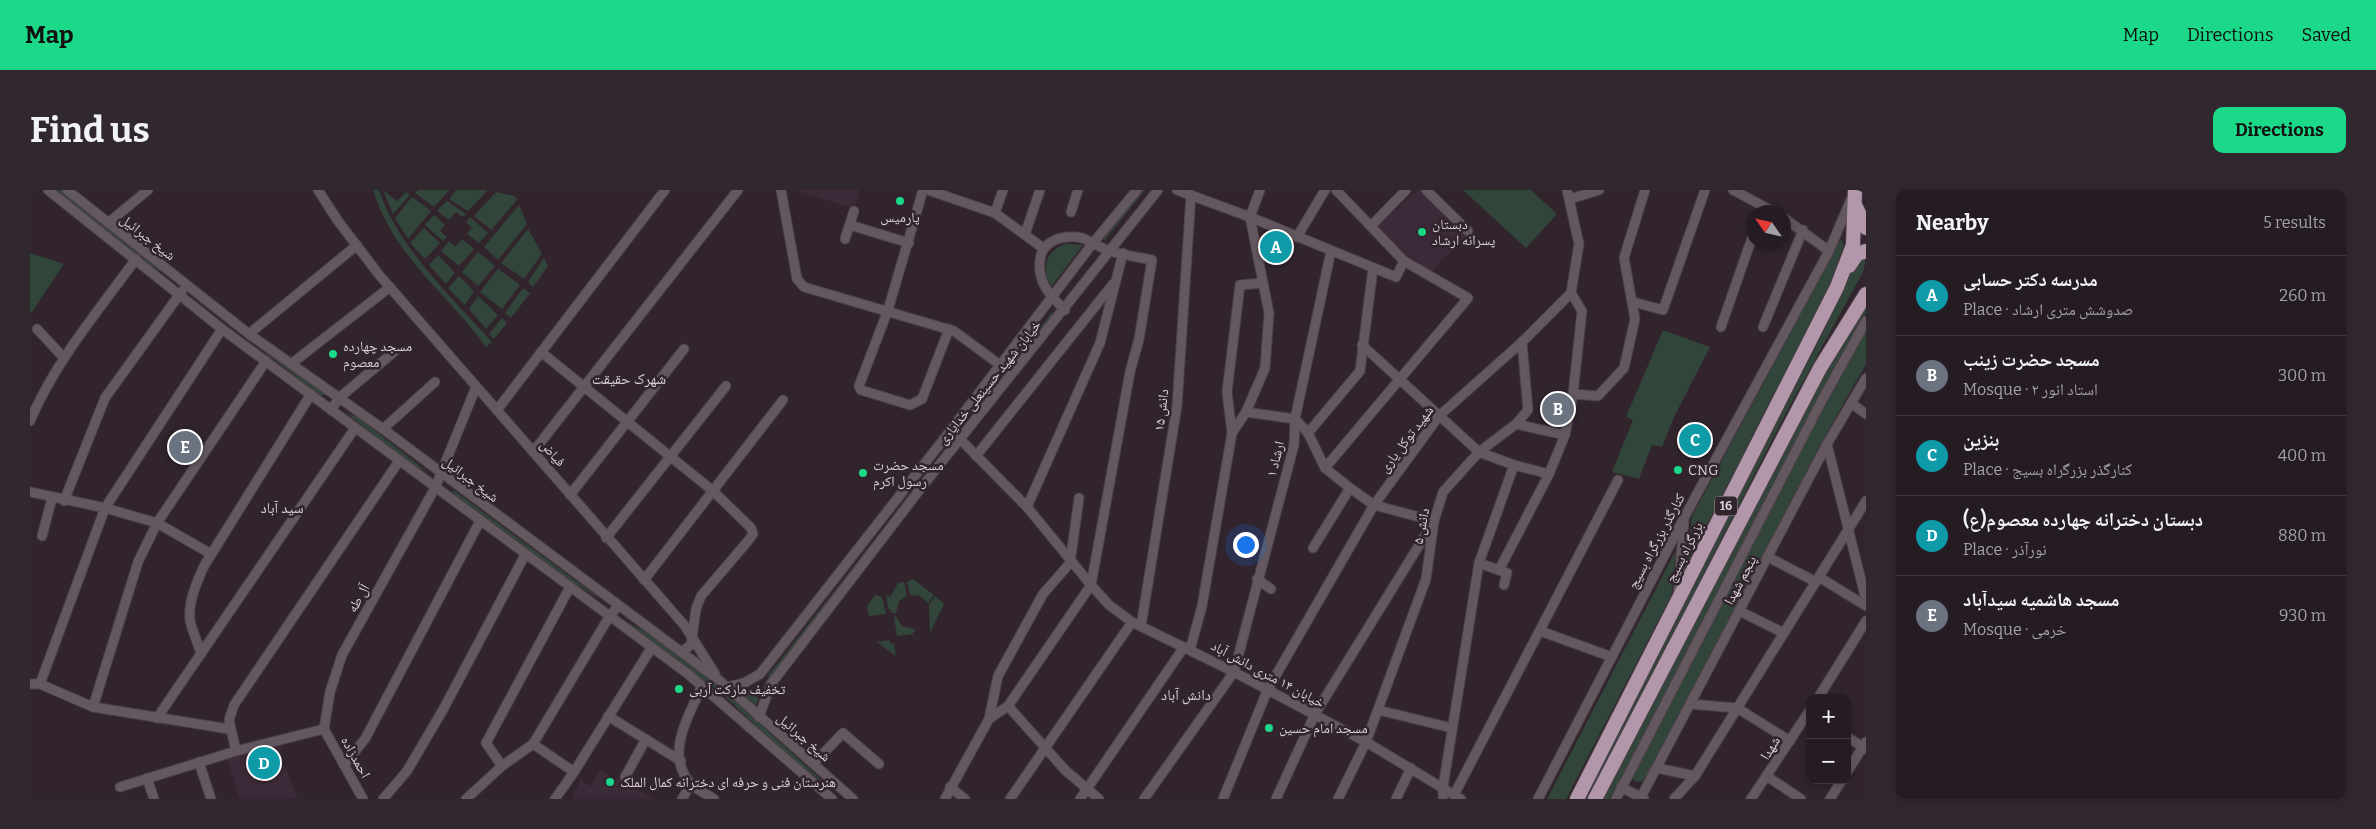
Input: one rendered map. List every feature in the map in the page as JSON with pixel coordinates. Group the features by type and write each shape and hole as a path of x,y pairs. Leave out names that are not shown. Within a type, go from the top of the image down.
{"highway":[{"name":"16","path":"1855,190 1855,206 1866,228"},
{"name":"بزرگراه بسیج","path":"1577,799 1837,287 1852,245 1855,206"},
{"path":"1837,287 1857,254 1866,251"},
{"name":"16","path":"1595,799 1820,368 1865,295"}],"street":[{"name":"شیخ جبرائیل","path":"48,190 222,328 525,555 652,647 702,686 832,799"},
{"name":"شیخ جبرائیل","path":"67,190 249,334 383,429 723,684 853,799"},
{"path":"108,223 148,190"},
{"name":"فیاض","path":"318,190 390,287 644,580 693,639 723,684"},
{"path":"497,410 665,190"},
{"path":"533,452 738,190"},
{"path":"781,190 797,278 800,284 804,287 888,310 954,331 1000,365"},
{"path":"923,190 888,310 859,386 865,392 910,405 917,404 922,399 949,329"},
{"path":"928,190 995,213 1042,248"},
{"path":"995,213 1003,190"},
{"path":"1024,234 1040,190"},
{"path":"1071,212 1078,190"},
{"name":"خیابان شهید حسینعلی خدایاری","path":"723,684 744,683 760,674 1093,243 1137,190"},
{"name":"خیابان شهید حسینعلی خدایاری","path":"760,717 772,684 960,439 1065,310 1158,190"},
{"path":"1177,190 1250,217 1297,238 1396,277 1404,261"},
{"path":"1232,433 1246,412 1265,368 1269,313 1250,217 1260,190"},
{"path":"1297,238 1325,190"},
{"path":"1325,468 1468,298 1404,261 1336,190"},
{"path":"1371,226 1406,190"},
{"path":"1426,190 1468,231"},
{"path":"1499,570 1550,474 1565,435 1573,394 1582,311 1570,293 1579,244 1567,190"},
{"path":"1570,200 1599,190"},
{"path":"1573,394 1598,396 1624,368 1635,319 1624,258 1645,190"},
{"path":"1633,302 1663,310 1705,190"},
{"path":"1734,190 1755,205"},
{"name":"کنارگذر بزرگراه بسیج","path":"1538,799 1685,516 1829,250 1855,190"},
{"name":"دانش ۱۵","path":"1136,624 1177,406 1191,195"},
{"path":"845,239 854,211"},
{"path":"1791,222 1829,250"},
{"path":"850,225 909,243"},
{"path":"1764,327 1803,230"},
{"path":"990,719 1008,706 1091,585 1130,372 1139,339 1152,260 1110,251 1083,239 1063,238 1049,243 1042,248 1040,261 1041,278 1052,298 1065,310"},
{"path":"249,334 357,245"},
{"path":"1721,326 1748,250"},
{"name":"ارشاد ۱","path":"1234,672 1294,445 1295,419 1331,251"},
{"path":"1027,508 1100,343 1123,253"},
{"path":"30,421 40,397 64,358 136,259"},
{"path":"1308,433 1360,371 1373,268"},
{"path":"976,456 1116,281"},
{"path":"1080,799 1187,648 1202,606 1232,433 1227,392 1240,285 1263,283"},
{"path":"64,500 105,398 187,286"},
{"path":"291,364 390,287"},
{"name":"شهید توکل یاری","path":"1223,799 1268,689 1374,505 1439,416 1522,342 1570,293"},
{"path":"1616,799 1820,404 1866,321"},
{"path":"40,684 105,508 222,328"},
{"path":"37,329 64,358"},
{"name":"دانش ۵","path":"1338,799 1366,742 1426,578 1434,521 1442,492 1479,452 1516,424 1528,410 1522,342"},
{"path":"1362,345 1479,452 1514,465 1550,474"},
{"path":"570,495 684,349"},
{"path":"331,410 339,398 395,351"},
{"path":"541,352 713,491 751,528 753,534 701,596 696,609 693,639 688,649 681,652"},
{"path":"93,707 138,562 157,523 266,361"},
{"name":"پنجم شهدا","path":"1643,798 1690,704 1827,444 1866,378"},
{"path":"383,429 435,382"},
{"path":"606,538 726,386"},
{"name":"آل طه","path":"324,729 330,692 342,655 435,488 476,388"},
{"path":"201,654 190,620 194,590 211,554 311,394"},
{"path":"644,580 783,400"},
{"path":"1851,403 1866,414"},
{"path":"1246,412 1295,419 1308,433 1325,468 1350,488 1374,505 1434,521 1315,714 1276,799"},
{"path":"1516,424 1565,435"},
{"path":"157,718 355,428"},
{"path":"960,439 1027,508 1070,563 1091,585"},
{"path":"1827,444 1866,600"},
{"path":"236,751 229,728 229,720 234,705 399,461"},
{"path":"1443,799 1443,786 1479,563 1514,465"},
{"path":"1458,797 1540,631 1618,480"},
{"path":"1313,548 1350,488"},
{"path":"30,492 105,508 157,523 211,554"},
{"path":"42,536 52,498"},
{"path":"944,799 990,719 998,676 1043,594 1070,563 1079,498"},
{"path":"1674,799 1695,776 1866,501"},
{"path":"1677,602 1685,516"},
{"path":"344,765 364,739 480,521"},
{"path":"383,799 407,771 444,708 525,555"},
{"path":"1768,557 1866,606"},
{"path":"1479,563 1507,574 1504,585"},
{"path":"1258,579 1271,589"},
{"name":"خیابان ۱۴ متری دانش آباد","path":"1091,585 1109,605 1136,624 1315,714 1443,786 1458,797"},
{"path":"502,766 486,743 570,587"},
{"path":"466,799 502,766 533,744 609,617 618,606"},
{"path":"1740,611 1784,633"},
{"path":"1820,694 1866,621"},
{"path":"1010,799 1045,747 1136,624"},
{"path":"1540,631 1612,657"},
{"path":"555,799 652,647"},
{"path":"1144,799 1234,672"},
{"path":"760,674 766,682 772,684"},
{"path":"30,684 40,684 93,707 229,728"},
{"path":"702,686 683,727 678,751 691,784 714,799"},
{"path":"1690,704 1737,708 1790,741"},
{"path":"1008,706 1065,770 1099,799"},
{"path":"1378,710 1452,728"},
{"path":"608,716 681,761"},
{"name":"شهدا","path":"1751,799 1768,777 1806,717"},
{"path":"120,788 236,751 324,729"},
{"name":"احمدزاده","path":"324,729 359,797"},
{"path":"814,763 843,733 879,764"},
{"path":"625,777 646,739"},
{"path":"1851,739 1865,746 1851,766"},
{"path":"533,744 574,772"},
{"path":"199,762 211,799"},
{"path":"1396,799 1411,768"},
{"path":"1657,768 1695,776"},
{"path":"1768,777 1801,799"},
{"path":"147,778 154,799"},
{"path":"682,799 691,784"},
{"path":"1830,799 1839,784"},
{"path":"950,787 965,799"},
{"path":"1622,787 1643,798"},
{"path":"837,799 844,791"}],"shaded area":[{"path":"795,190 860,190 854,209"},
{"name":"دبستان پسرانه ارشاد","path":"1417,190 1421,190 1467,237 1431,271 1398,250 1377,227"},
{"path":"280,744 283,762 298,799 240,799 227,759 239,756 238,753"},
{"path":"600,770 655,799 572,799 580,780 591,786"}],"green space":[{"path":"55,190 61,190 177,282 152,266"},
{"path":"373,190 379,190 387,211 412,251 443,289 492,342 486,347 408,255 382,214"},
{"path":"383,190 397,201 406,192 410,195 393,214"},
{"path":"418,190 449,190 434,207 415,193"},
{"path":"456,190 488,190 468,211 449,199"},
{"path":"1141,190 1145,190 1104,241 1104,239"},
{"path":"1463,190 1531,190 1557,214 1526,248"},
{"path":"496,192 515,196 517,200 491,230 474,216"},
{"path":"412,197 431,211 408,239 395,218"},
{"path":"447,201 466,214 463,217 456,212 449,220 437,211"},
{"path":"519,205 527,224 498,260 484,247"},
{"path":"434,215 445,225 440,231 447,237 443,241 425,225"},
{"path":"470,217 488,233 479,243 467,234 472,228 466,222"},
{"path":"424,228 440,243 425,259 410,243"},
{"path":"528,229 542,254 524,279 501,263"},
{"path":"462,239 474,249 459,266 441,251 449,241 455,247"},
{"path":"1841,239 1844,244 1832,280 1686,566 1692,516"},
{"path":"1066,244 1083,245 1051,287 1046,273 1047,261 1053,251"},
{"path":"478,252 495,266 478,286 462,272"},
{"path":"30,253 64,264 32,312 30,311"},
{"path":"438,255 455,273 446,284 429,265"},
{"path":"1866,255 1864,270 1787,411 1588,799 1584,799 1826,327 1858,257"},
{"path":"544,258 548,266 533,287 528,282"},
{"path":"498,269 520,285 502,309 480,292"},
{"path":"459,276 474,291 465,305 448,288"},
{"path":"523,288 530,293 511,318 505,313"},
{"path":"191,296 225,318 328,395 320,395"},
{"path":"478,296 498,315 486,329 469,309"},
{"path":"1866,301 1866,313 1801,431 1611,799 1603,799 1819,382"},
{"path":"1053,311 1053,317 770,677 767,677"},
{"path":"502,318 507,323 494,339 489,334"},
{"path":"1866,328 1866,364 1825,436 1644,781 1637,782 1631,778 1831,390"},
{"path":"1663,330 1710,347 1675,415 1662,447 1652,445 1639,479 1612,472 1633,420 1626,417"},
{"path":"345,412 359,418 430,474 410,463"},
{"path":"455,491 603,601 570,581 455,496 452,492"},
{"path":"1676,550 1671,596 1566,799 1547,799"},
{"path":"913,579 934,595 928,603 920,596 910,595 907,582"},
{"path":"904,582 907,596 899,601 896,613 892,613 888,608 886,595 890,597 898,583"},
{"path":"875,595 882,597 886,614 869,616 867,606"},
{"path":"935,596 944,604 930,633 929,605"},
{"path":"896,616 902,626 915,629 915,632 913,634 897,636 894,617"},
{"path":"617,617 646,632 723,690 829,787 795,762 721,693"},
{"path":"889,640 891,644 894,643 896,656 877,642"},
{"path":"749,691 759,698 756,705 743,695"}],"place":[{"name":"پارمیس","path":"900,201"},
{"name":"دبستان پسرانه ارشاد","path":"1422,232"},
{"name":"مدرسه دکتر حسابی","path":"1276,247"},
{"name":"مسجد چهارده معصوم","path":"333,354"},
{"name":"مسجد حضرت زینب","path":"1558,409"},
{"name":"بنزین","path":"1695,440"},
{"name":"مسجد هاشمیه سیدآباد","path":"185,447"},
{"name":"CNG","path":"1678,470"},
{"name":"مسجد حضرت رسول اکرم","path":"863,473"},
{"name":"تخفیف مارکت آربی","path":"679,689"},
{"name":"مسجد امام حسین","path":"1269,728"},
{"name":"دبستان دخترانه چهارده معصوم(ع)","path":"264,763"},
{"name":"هنرستان فنی و حرفه ای دخترانه کمال الملک","path":"610,782"}],"district":[{"name":"شهرک حقیقت","path":"629,379"},
{"name":"سید آباد","path":"282,508"},
{"name":"دانش آباد","path":"1186,695"}]}
